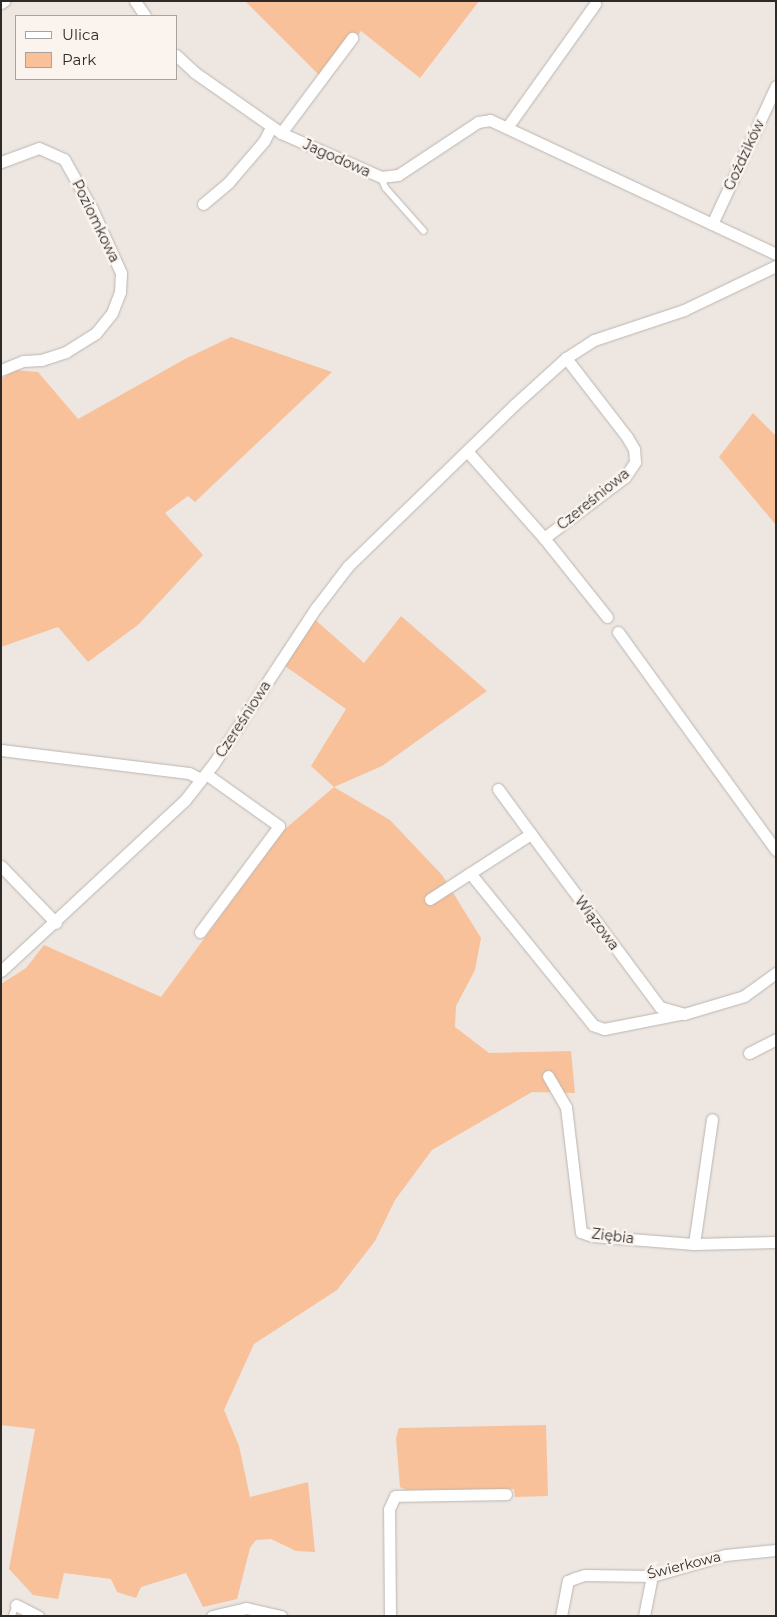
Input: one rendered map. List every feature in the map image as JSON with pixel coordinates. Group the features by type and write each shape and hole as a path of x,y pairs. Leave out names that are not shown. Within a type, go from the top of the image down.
{"street":[{"path":"135,1 144,15"},
{"path":"508,126 595,4"},
{"path":"203,204 228,184 264,141 276,130 352,38"},
{"name":"Jagodowa","path":"178,57 194,72 276,130 381,177 398,175 478,122 490,120 508,126 776,254"},
{"name":"Goździków","path":"712,224 776,86"},
{"name":"Poziomkowa","path":"1,162 39,148 64,159 92,208 121,273 120,292 112,313 96,333 66,352 1,370"},
{"name":"Czereśniowa","path":"1,971 56,923 160,825 203,776 316,608 348,566 408,505 566,358 594,340 684,310 776,266"},
{"name":"Czereśniowa","path":"544,538 625,477 635,462 634,449 627,437 566,358"},
{"name":"Czereśniowa","path":"467,451 544,538 607,617"},
{"path":"618,632 776,850"},
{"path":"1,750 203,776 279,826 200,932"},
{"name":"Wiązowa","path":"498,789 660,1007 684,1014"},
{"path":"430,899 531,834"},
{"path":"1,866 56,923"},
{"path":"470,873 592,1025 604,1029 684,1014 744,996 776,973"},
{"path":"749,1053 776,1040"},
{"name":"Ziębia","path":"548,1076 566,1107 581,1232 592,1236 694,1244 776,1242"},
{"path":"694,1244 712,1119"},
{"path":"390,1616 390,1509 395,1496 506,1494"},
{"name":"Świerkowa","path":"561,1616 568,1582 575,1578 585,1575 652,1576 725,1555 776,1550"},
{"path":"644,1616 652,1576"},
{"path":"212,1616 246,1608 281,1616"},
{"path":"14,1610 38,1616"}],"lane":[{"path":"381,177 386,188 424,231"}],"green space":[{"path":"245,1 479,1 420,78 361,31 325,81"},
{"path":"231,337 332,372 195,502 188,496 165,513 203,555 139,624 88,662 58,627 1,647 1,379 15,370 38,372 78,419 185,359"},
{"path":"753,413 776,436 776,525 719,457"},
{"path":"401,616 487,691 382,766 334,787 311,766 346,709 285,666 312,617 364,663"},
{"path":"334,787 390,820 442,875 481,938 475,970 456,1006 455,1027 489,1053 571,1051 575,1093 532,1092 432,1150 395,1200 375,1241 337,1290 254,1344 224,1410 239,1446 250,1497 308,1482 315,1552 296,1551 271,1539 256,1540 250,1548 237,1599 203,1607 186,1573 141,1587 136,1598 117,1592 111,1579 64,1573 58,1599 33,1595 9,1569 35,1429 1,1425 1,984 26,968 44,945 161,997 285,829"},
{"path":"546,1425 548,1496 515,1497 514,1489 406,1490 400,1487 396,1438 399,1428"}]}
